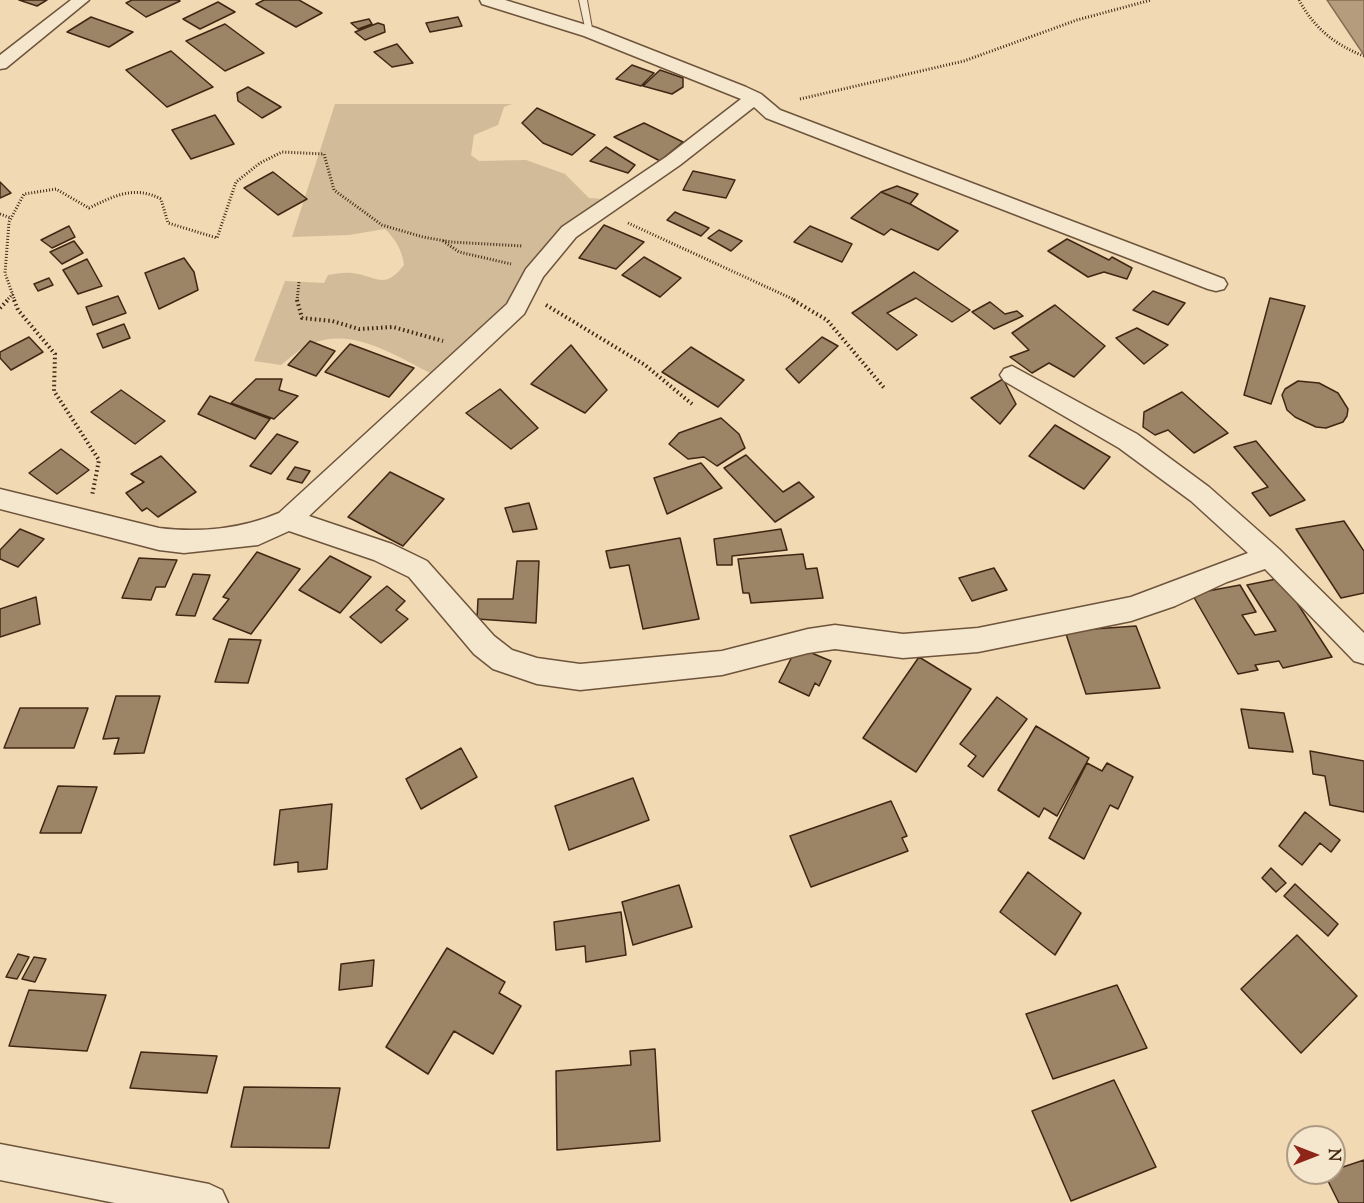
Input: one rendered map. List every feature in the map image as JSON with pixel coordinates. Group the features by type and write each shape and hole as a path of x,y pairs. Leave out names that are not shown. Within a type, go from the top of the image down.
{"street":[{"path":"0,64 81,0"},
{"path":"488,0 590,32 753,98 773,114 1216,284"},
{"path":"0,499 159,539 184,542 258,534 288,520 516,309 537,270 569,232 673,161 753,98"},
{"path":"1012,375 1128,441 1200,494 1270,557 1364,652"},
{"path":"288,520 383,552 417,568 483,645 503,660 537,670 580,677 722,663 808,641 834,637 903,646 978,640 1131,609 1165,598 1219,574 1270,557"},
{"path":"0,1162 209,1203"}],"lane":[{"path":"583,0 590,32"}],"path":[{"path":"773,114 802,98 898,78 964,61 1077,20 1151,0"},
{"path":"1299,0 1321,32 1338,46 1364,56"},
{"path":"88,521 99,460 54,391 55,354 18,310 5,273 11,218 24,194 56,189 88,208 127,191 149,191 161,200 168,223 217,238 236,182 260,163 282,152 324,154 334,190 382,225 442,240 556,247"},
{"path":"603,210 713,264 803,304 827,320 885,388"},
{"path":"0,214 11,218"},
{"path":"442,240 459,252 537,270 536,300 645,365 692,404"},
{"path":"299,282 297,300 302,318 332,321 359,329 393,327 443,341 477,346"},
{"path":"0,308 13,294"}],"shaded area":[{"path":"1327,0 1364,0 1364,55"},
{"path":"335,104 512,104 504,107 498,125 474,135 471,155 479,161 526,160 565,174 589,198 618,200 569,232 516,309 437,376 376,346 344,339 327,339 311,344 281,365 254,361 285,281 324,283 328,275 346,273 386,280 404,265 398,246 385,229 349,235 292,237"}],"building":[{"path":"19,0 47,0 37,6"},
{"path":"132,0 180,1 146,17 126,3"},
{"path":"264,0 299,0 322,13 296,27 256,4"},
{"path":"218,2 235,12 200,29 183,19"},
{"path":"91,17 133,32 109,47 67,32"},
{"path":"458,17 462,26 430,32 426,23"},
{"path":"369,19 372,24 358,29 351,23"},
{"path":"378,23 384,25 385,32 365,40 355,32"},
{"path":"225,24 264,53 225,71 186,41"},
{"path":"397,44 413,63 392,67 374,52"},
{"path":"171,51 213,87 167,107 126,70"},
{"path":"632,65 654,73 641,86 616,79"},
{"path":"660,70 683,78 683,87 672,94 643,86"},
{"path":"248,87 281,107 262,118 238,101 237,93"},
{"path":"537,108 595,135 572,155 543,143 522,123"},
{"path":"215,115 234,144 191,159 172,130"},
{"path":"644,123 683,142 660,161 614,137"},
{"path":"606,147 635,165 628,173 590,161"},
{"path":"693,171 735,180 726,198 683,190"},
{"path":"273,172 307,199 278,215 244,188"},
{"path":"0,182 11,193 0,198"},
{"path":"897,186 918,194 910,204 881,192"},
{"path":"881,192 910,204 958,231 938,250 891,229 884,235 851,218"},
{"path":"675,212 709,228 701,236 667,220"},
{"path":"604,225 644,242 616,269 579,258"},
{"path":"69,226 75,237 52,248 41,240"},
{"path":"810,226 852,244 842,262 794,242"},
{"path":"719,230 742,241 731,251 708,238"},
{"path":"1067,239 1109,260 1112,257 1132,268 1127,279 1104,272 1088,277 1048,251"},
{"path":"74,241 83,253 62,264 50,252"},
{"path":"644,257 681,278 660,297 622,275"},
{"path":"184,258 194,272 198,290 159,309 145,273"},
{"path":"87,259 102,286 78,294 63,270"},
{"path":"914,272 970,310 952,322 916,298 887,313 917,335 897,350 852,313"},
{"path":"49,278 53,285 38,291 34,284"},
{"path":"1153,291 1185,303 1168,325 1133,310"},
{"path":"118,296 126,313 93,325 86,307"},
{"path":"1270,298 1305,306 1271,404 1244,395"},
{"path":"990,302 1005,314 1017,311 1023,316 994,329 972,312"},
{"path":"1055,305 1105,346 1074,377 1049,363 1032,373 1010,357 1029,350 1012,333"},
{"path":"124,324 130,338 103,348 97,334"},
{"path":"1137,328 1168,345 1144,364 1116,338"},
{"path":"29,337 43,352 11,370 0,358 0,352"},
{"path":"822,337 838,346 799,383 786,369"},
{"path":"310,341 335,351 316,376 288,365"},
{"path":"350,344 414,368 389,397 325,372"},
{"path":"571,345 607,390 585,413 531,384"},
{"path":"691,347 744,380 718,407 662,372"},
{"path":"256,379 282,379 279,390 298,396 274,419 231,403"},
{"path":"1003,379 1016,404 1000,424 971,398"},
{"path":"1298,381 1319,383 1338,393 1348,409 1343,422 1326,428 1316,427 1295,417 1287,410 1282,395 1285,389"},
{"path":"500,389 538,428 511,449 466,413"},
{"path":"121,390 165,421 135,444 91,412"},
{"path":"1182,392 1228,433 1194,453 1168,430 1155,435 1143,427 1144,412"},
{"path":"210,396 270,419 255,439 198,414"},
{"path":"721,418 739,434 745,448 717,466 704,457 688,459 669,444 679,433"},
{"path":"1055,425 1110,457 1084,489 1029,456"},
{"path":"277,434 298,442 271,474 250,466"},
{"path":"1256,441 1305,500 1270,516 1252,493 1268,487 1234,447"},
{"path":"61,449 89,470 57,494 29,473"},
{"path":"746,455 783,492 799,482 814,497 775,522 724,468"},
{"path":"161,456 196,492 158,517 147,508 142,511 126,493 144,482 131,474"},
{"path":"701,463 722,488 667,514 654,478"},
{"path":"295,467 310,471 302,483 287,479"},
{"path":"390,472 444,499 403,546 348,517"},
{"path":"529,503 537,529 513,532 505,508"},
{"path":"1344,521 1364,551 1364,593 1341,598 1296,529"},
{"path":"20,529 44,539 18,567 0,559 0,550"},
{"path":"781,529 787,550 732,556 732,565 717,565 714,539"},
{"path":"680,538 699,619 643,629 629,565 610,568 606,551"},
{"path":"257,552 300,569 251,634 213,619 229,599 223,597"},
{"path":"803,554 806,569 817,568 823,598 751,603 749,593 743,593 738,559"},
{"path":"330,556 371,577 340,613 299,590"},
{"path":"139,558 177,560 165,587 156,587 151,600 122,598"},
{"path":"517,561 539,561 536,623 477,619 478,599 513,599"},
{"path":"994,568 1007,590 972,601 959,578"},
{"path":"193,574 210,575 195,616 176,615"},
{"path":"1281,578 1332,657 1283,668 1279,661 1255,665 1258,670 1238,674 1192,594 1240,585 1256,612 1242,615 1255,635 1276,631 1247,585"},
{"path":"387,586 405,601 396,610 408,619 381,643 350,617"},
{"path":"36,597 40,624 0,637 0,609"},
{"path":"1136,626 1160,688 1086,694 1065,631"},
{"path":"229,639 261,640 248,683 215,682"},
{"path":"797,647 831,661 819,686 815,683 809,696 779,682"},
{"path":"919,657 971,689 916,772 863,738"},
{"path":"116,696 160,696 144,753 114,754 119,738 103,739"},
{"path":"997,697 1027,719 983,777 968,766 976,756 960,744"},
{"path":"20,708 88,708 74,748 4,748"},
{"path":"1241,709 1284,713 1293,752 1249,748"},
{"path":"1036,726 1089,758 1057,816 1044,808 1039,817 998,790"},
{"path":"461,748 477,777 421,809 406,779"},
{"path":"1310,751 1364,761 1364,812 1330,805 1325,776 1313,774"},
{"path":"1087,763 1102,771 1107,763 1133,777 1118,809 1110,805 1084,859 1049,838"},
{"path":"633,778 649,820 569,850 555,806"},
{"path":"58,786 97,787 81,833 40,833"},
{"path":"891,801 907,836 902,838 908,851 811,887 790,836"},
{"path":"332,804 327,869 298,872 298,862 274,865 280,810"},
{"path":"1305,812 1340,840 1331,852 1320,843 1302,865 1279,846"},
{"path":"1271,868 1286,883 1276,892 1262,878"},
{"path":"1028,872 1081,913 1055,955 1000,912"},
{"path":"1295,884 1338,924 1328,936 1284,896"},
{"path":"679,885 692,927 633,945 622,902"},
{"path":"621,912 626,955 586,962 585,946 556,950 554,922"},
{"path":"1297,935 1357,996 1301,1053 1241,989"},
{"path":"447,948 505,982 499,993 521,1006 493,1054 454,1031 428,1074 386,1047"},
{"path":"18,954 29,957 17,979 6,977"},
{"path":"34,957 46,959 35,982 22,979"},
{"path":"374,960 372,986 339,990 341,964"},
{"path":"1117,985 1147,1048 1053,1079 1026,1014"},
{"path":"29,990 106,995 87,1051 9,1046"},
{"path":"655,1049 660,1141 557,1150 556,1071 631,1065 630,1051"},
{"path":"141,1052 217,1056 207,1093 130,1088"},
{"path":"1114,1080 1156,1167 1071,1201 1032,1111"},
{"path":"244,1087 340,1088 329,1148 231,1147"},
{"path":"1364,1160 1364,1203 1339,1203 1330,1185 1346,1185 1346,1166"}]}
